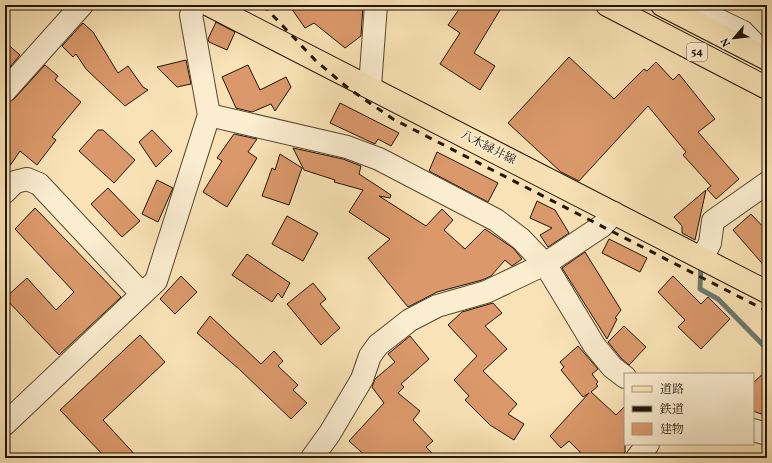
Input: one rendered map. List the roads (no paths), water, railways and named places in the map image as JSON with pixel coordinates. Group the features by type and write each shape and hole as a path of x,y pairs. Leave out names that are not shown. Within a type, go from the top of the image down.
{"main road":[{"name":"八木緑井線","path":"209,5 316,61 370,86 767,292"},
{"name":"54","path":"607,5 630,10 767,88"},
{"name":"54","path":"662,5 767,58"}],"street":[{"path":"5,91 82,5"},
{"path":"5,424 156,281 209,115 191,15 195,5"},
{"path":"370,86 376,5"},
{"path":"694,5 712,17 743,32 767,58"},
{"path":"209,115 347,147 379,160 496,220 522,239 545,264 594,345 612,367 624,376"},
{"path":"5,192 15,182 27,178 39,184 142,294"},
{"path":"702,258 710,243 713,221 767,184"},
{"path":"312,458 330,433 362,379 370,356 378,345 410,320 437,306 486,292 545,264 602,226 614,212"},
{"path":"754,430 767,434"},
{"path":"637,458 647,445"}],"waterway":[{"path":"701,264 700,289 718,299 767,349"}],"railway":[{"path":"263,5 316,61 348,88 393,119 767,311"}]}
